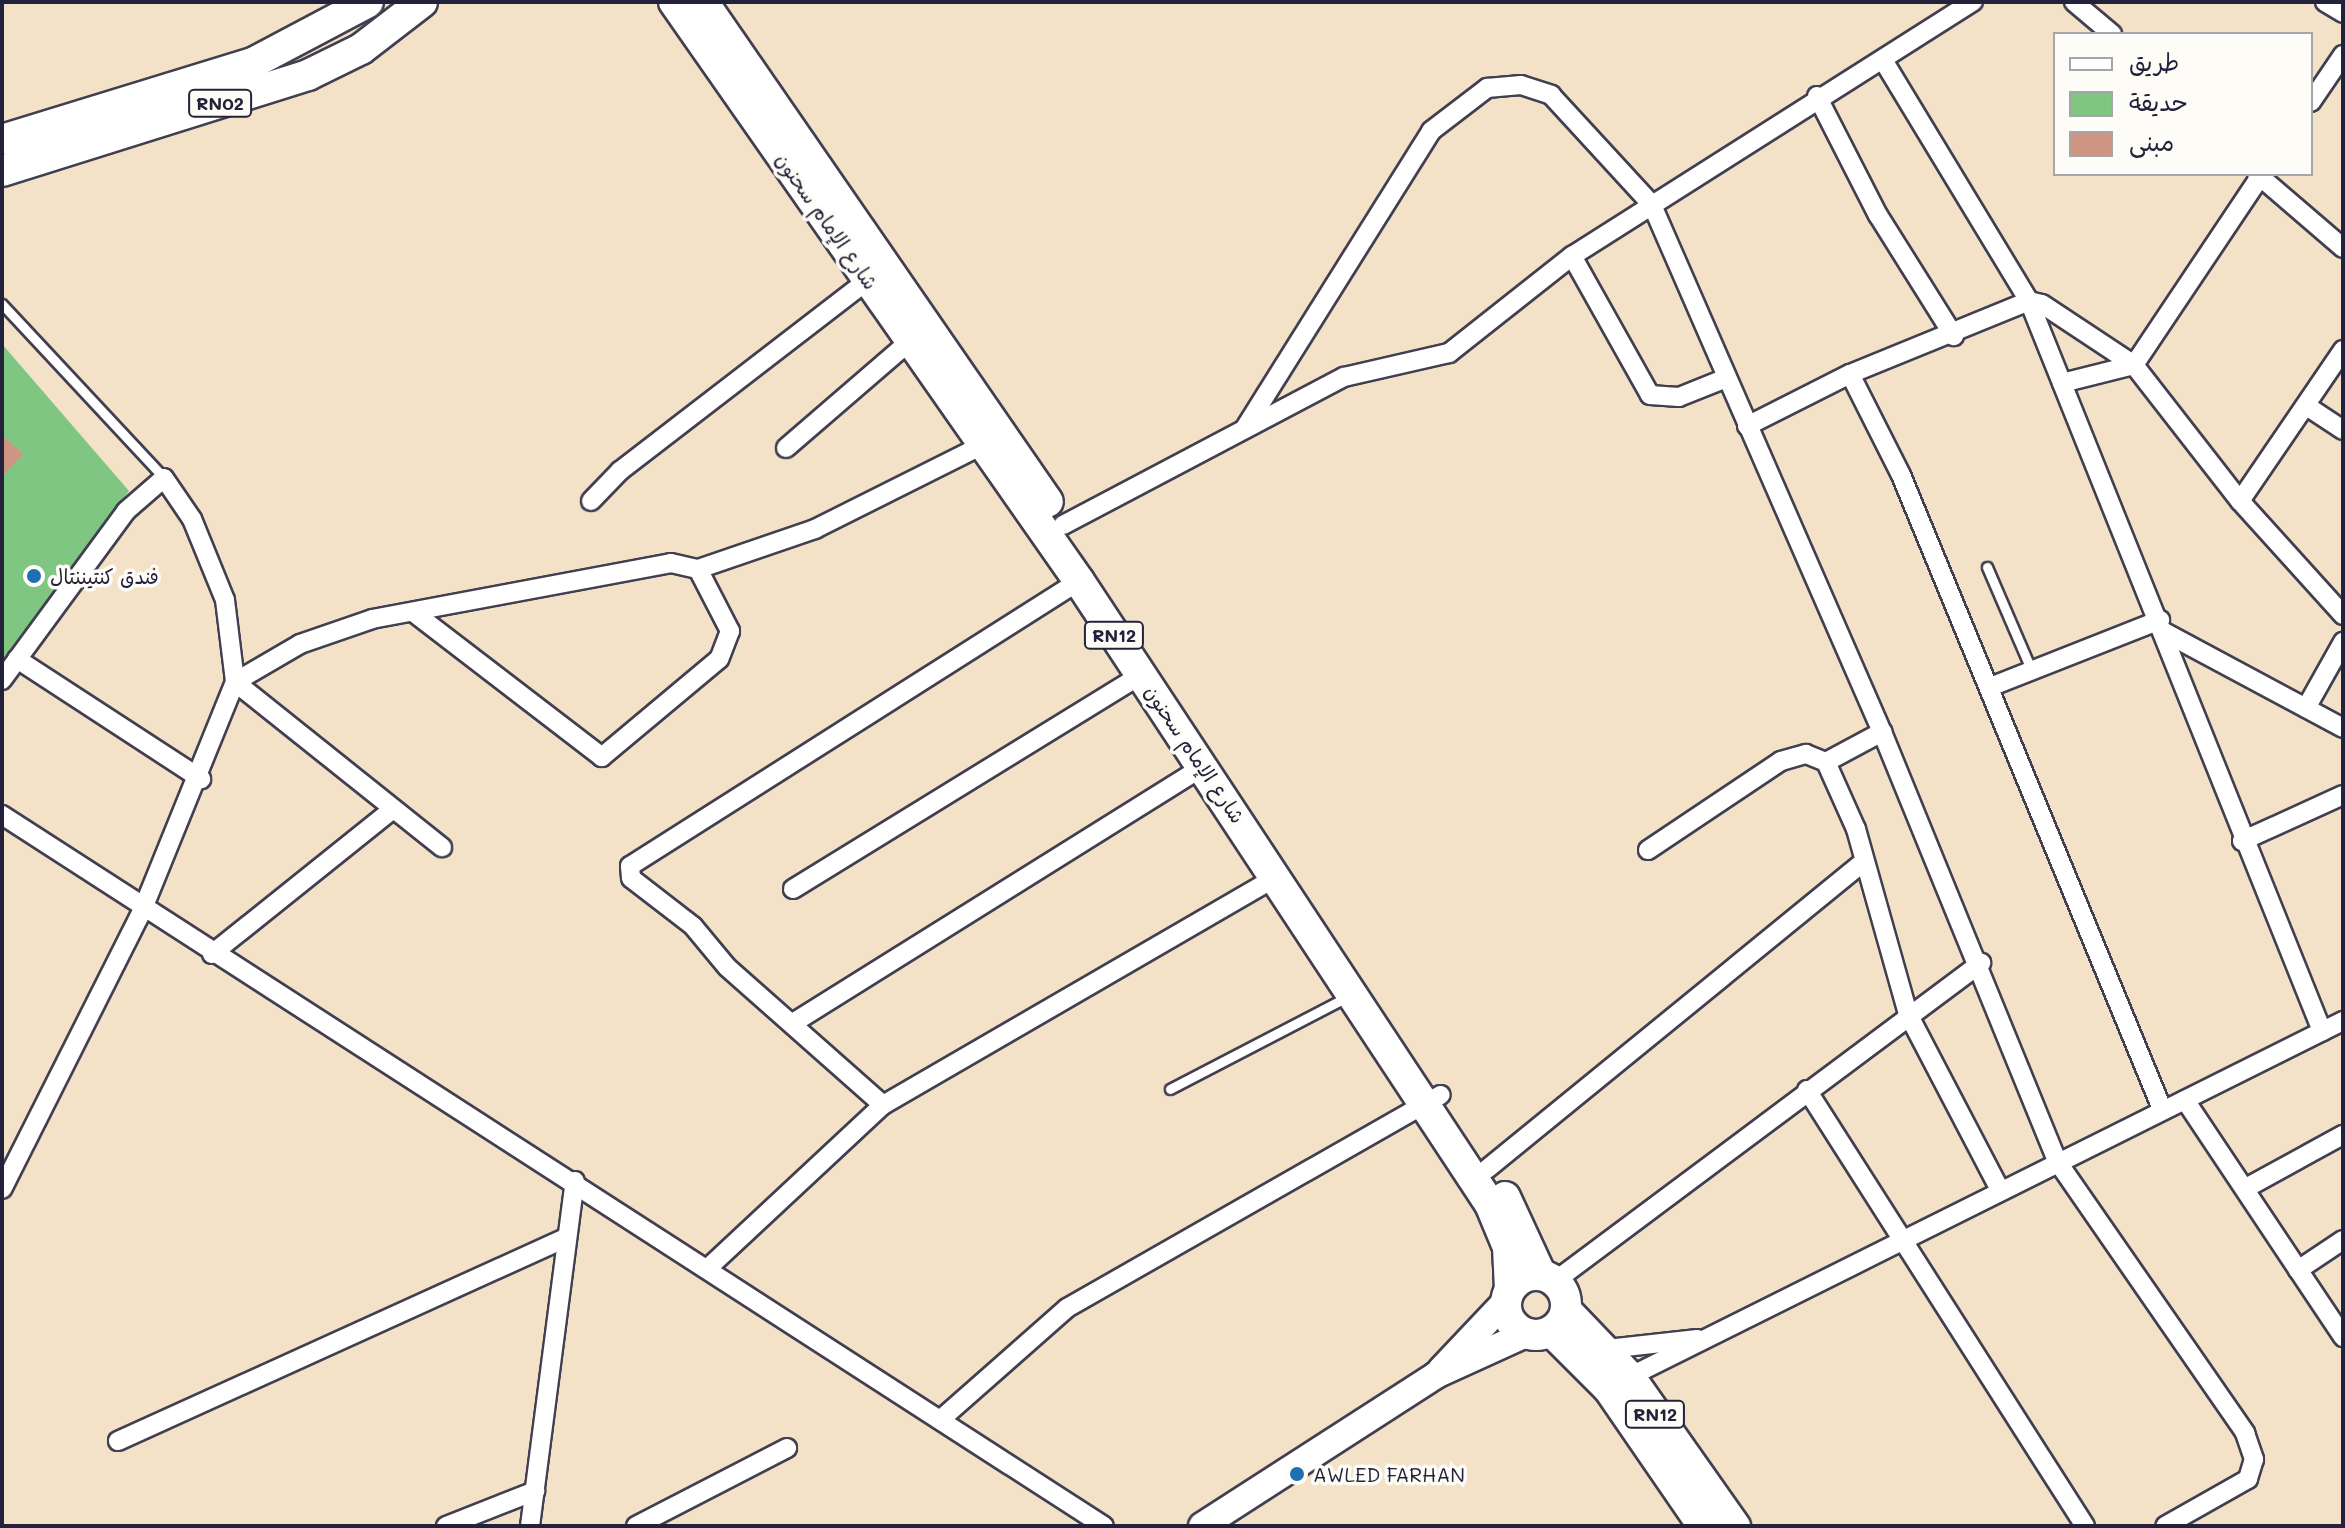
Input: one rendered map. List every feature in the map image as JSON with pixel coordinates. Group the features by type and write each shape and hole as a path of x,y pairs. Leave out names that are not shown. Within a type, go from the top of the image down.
{"main road":[{"name":"RN02","path":"2,140 253,63 368,2"},
{"name":"RN02","path":"2,171 308,75 361,49 422,2"},
{"name":"شارع الإمام سحنون","path":"674,2 877,273"},
{"name":"شارع الإمام سحنون","path":"703,2 877,273 919,334 1063,525 1432,1099 1499,1224 1508,1295"},
{"name":"شارع الإمام سحنون","path":"919,334 983,445 1204,766 1352,994 1487,1169 1531,1241 1548,1278"},
{"path":"1508,1295 1548,1278"},
{"name":"RN12","path":"1548,1278 1548,1325"},
{"name":"RN12","path":"1508,1295 1514,1326 1548,1325 1607,1349 1619,1383 1703,1526"},
{"name":"RN12","path":"1548,1325 1619,1383 1735,1526"}],"street":[{"path":"1063,525 1367,367 1449,353 1572,256 1817,96 1883,60 1973,2"},
{"path":"2074,2 2110,32"},
{"path":"2325,2 2343,13"},
{"path":"2313,99 2343,55"},
{"path":"1883,60 2029,301 2162,626 2242,841 2322,1031"},
{"path":"1245,428 1431,131 1487,88 1521,85 1551,95 1652,205 1724,379 1882,732 1981,963 2057,1161 2252,1449 2248,1479 2165,1526"},
{"path":"1817,96 1954,336"},
{"path":"2062,383 2134,365 2259,176"},
{"path":"2261,176 2343,248"},
{"path":"1572,256 1650,395 1679,397 1724,379"},
{"path":"591,501 642,453 877,273"},
{"path":"1747,426 1850,374 1954,336 2029,301 2059,310 2134,365 2240,501 2343,615"},
{"path":"786,448 919,334"},
{"path":"2240,501 2308,407 2343,350"},
{"path":"1850,374 1901,475 2162,1109"},
{"path":"2308,407 2343,430"},
{"path":"235,682 333,630 671,563 698,569 815,529 983,445"},
{"path":"2,680 126,511 164,478 192,519 225,600 235,682 201,779 142,911 2,1189"},
{"path":"413,612 602,757 724,651 728,621 698,569"},
{"path":"883,1105 693,926 631,878 630,866 1079,581"},
{"path":"1990,687 2031,669 2162,626 2343,728"},
{"path":"2306,708 2343,642"},
{"path":"17,659 201,779"},
{"path":"793,889 1141,675"},
{"path":"235,682 442,847"},
{"path":"1826,762 1882,732"},
{"path":"1648,850 1781,761 1806,754 1826,762 1864,862 1908,1014 1999,1188"},
{"path":"793,1023 1204,766"},
{"path":"2242,841 2343,795"},
{"path":"212,954 393,809"},
{"path":"6,824 575,1181 1104,1526"},
{"path":"1487,1169 1864,862"},
{"path":"708,1268 883,1105 1277,877"},
{"path":"1548,1278 1981,963"},
{"path":"1619,1383 1699,1339 1906,1238 1999,1188 2343,1021"},
{"path":"1807,1090 1906,1238 2085,1526"},
{"path":"940,1420 1067,1308 1432,1099"},
{"path":"2185,1100 2343,1337"},
{"path":"2246,1188 2343,1135"},
{"path":"530,1526 575,1181"},
{"path":"118,1441 566,1238"},
{"path":"2298,1270 2343,1240"},
{"path":"1436,1375 1508,1295"},
{"path":"1202,1526 1436,1375 1548,1325"},
{"path":"1607,1349 1699,1339"},
{"path":"636,1526 787,1448"},
{"path":"446,1526 535,1491"}],"lane":[{"path":"2,304 164,478"},
{"path":"1987,567 2031,669"},
{"path":"1170,1089 1352,994"}],"green space":[{"name":"فندق كنتيننتال","path":"2,344 129,491 2,661"}],"building":[{"path":"2,435 23,454 2,477"}],"place":[{"name":"فندق كنتيننتال","path":"34,576"},
{"name":"AWLED FARHAN","path":"1297,1474"}]}
